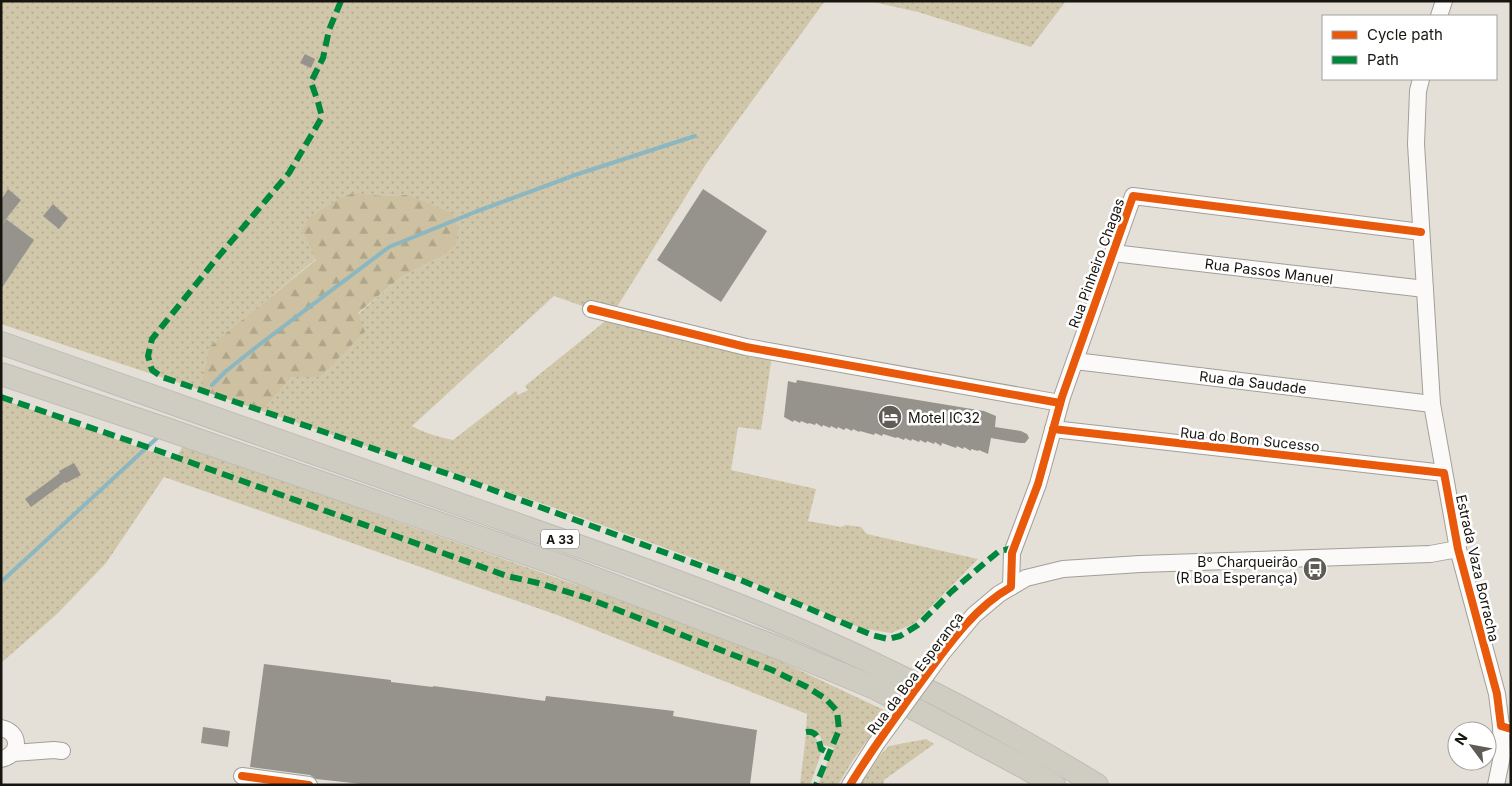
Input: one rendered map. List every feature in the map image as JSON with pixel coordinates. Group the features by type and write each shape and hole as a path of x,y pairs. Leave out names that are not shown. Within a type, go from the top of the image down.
{"highway":[{"name":"A 33","path":"1,342 582,547 740,606 845,650 934,692 1043,752 1097,785"},
{"name":"A 33","path":"1,374 181,434 562,566 784,650 875,688 1024,767 1054,785"}],"street":[{"path":"1439,15 1444,1"},
{"name":"Estrada Vaza Borracha","path":"1421,80 1418,91 1416,144 1432,404 1458,549 1506,728 1496,785"},
{"name":"Rua Pinheiro Chagas","path":"1011,587 1012,553 1038,484 1060,403 1133,196 1421,232"},
{"name":"Rua Passos Manuel","path":"1113,253 1425,289"},
{"path":"591,309 746,347 1060,403"},
{"name":"Rua da Saudade","path":"1075,361 1432,404"},
{"name":"Rua do Bom Sucesso","path":"1053,429 1444,473"},
{"name":"Rua da Boa Esperança","path":"850,785 876,744 943,652 974,615 998,594 1026,578 1063,569 1140,564 1430,554 1458,549"},
{"path":"6,728 31,743 58,751 6,759"},
{"path":"6,728 14,737 16,745 6,759"},
{"path":"242,776 309,785"}],"shaded area":[{"path":"1,1 825,1 706,164 612,315 554,296 412,426 422,431 453,440 516,391 518,395 528,390 525,386 608,319 772,356 761,430 738,427 731,470 816,489 808,521 841,527 846,525 861,527 867,534 978,559 914,624 891,633 861,628 701,561 552,507 389,451 386,453 262,411 292,377 358,314 401,277 439,258 406,195 381,196 302,231 316,259 211,346 200,390 1,324"},
{"path":"869,1 1066,1 1031,47 918,12"},
{"path":"1,399 175,460 184,444 403,524 685,623 778,660 888,712 853,760 838,785 818,785 834,748 824,745 817,732 808,729 806,732 807,714 560,616 164,477 106,563 57,614 1,663"},
{"path":"808,733 816,737 822,751 810,785 800,785 806,734"},
{"path":"926,739 934,744 884,780 883,785 860,785 880,755 889,746"}],"green space":[{"path":"353,193 381,196 406,195 453,214 458,229 456,245 439,258 401,277 358,313 365,332 319,377 292,377 262,411 200,390 210,346 316,260 302,231 310,217 339,199"}],"building":[{"path":"305,54 315,59 311,68 300,63"},
{"path":"8,189 21,200 1,225 1,200"},
{"path":"703,189 767,231 721,302 657,260"},
{"path":"53,204 68,218 59,229 43,216"},
{"path":"6,219 34,240 1,289 1,226"},
{"name":"Motel IC32","path":"797,380 984,411 996,416 995,427 1021,431 1027,434 1029,438 1025,443 1020,443 991,438 988,454 979,450 971,449 971,451 964,447 963,449 957,446 956,448 942,443 941,446 935,442 934,444 927,441 926,443 912,439 911,441 883,434 882,436 875,433 874,435 859,432 853,429 852,431 846,428 844,430 838,427 837,429 823,425 822,427 816,423 815,425 801,421 800,423 794,420 793,422 784,417 788,381 796,383"},
{"path":"74,463 81,475 65,482 31,507 25,499 60,473 59,471"},
{"path":"264,664 545,701 546,696 674,711 673,716 757,730 750,785 371,785 316,779 310,775 250,767"},
{"path":"203,727 230,731 228,747 201,743"}],"waterway":[{"path":"212,385 255,348 389,247 475,212 575,175 695,136"},
{"path":"1,582 157,438"}],"marked path":[{"path":"341,1 329,30 323,58 311,82 322,117 289,173 152,339 148,356 152,370 162,377 460,478 743,581 872,635 888,639 900,636 918,625 951,592 998,552 1015,547"},
{"path":"1,397 156,450 507,576 587,598 772,670 807,687 826,699 837,711 839,730 816,785"},
{"path":"806,732 815,734 821,749 829,753"}],"cycle path":[{"path":"850,785 890,725 958,633 983,608 1011,587 1012,553 1038,484 1062,397 1133,196 1421,232"},
{"path":"591,309 746,347 1060,403"},
{"path":"1053,429 1444,473 1458,549 1497,694 1501,726 1511,729"},
{"path":"242,776 309,785"}],"place":[{"name":"Motel IC32","path":"890,417"},
{"name":"Bº Charqueirão (R Boa Esperança)","path":"1315,569"}]}
